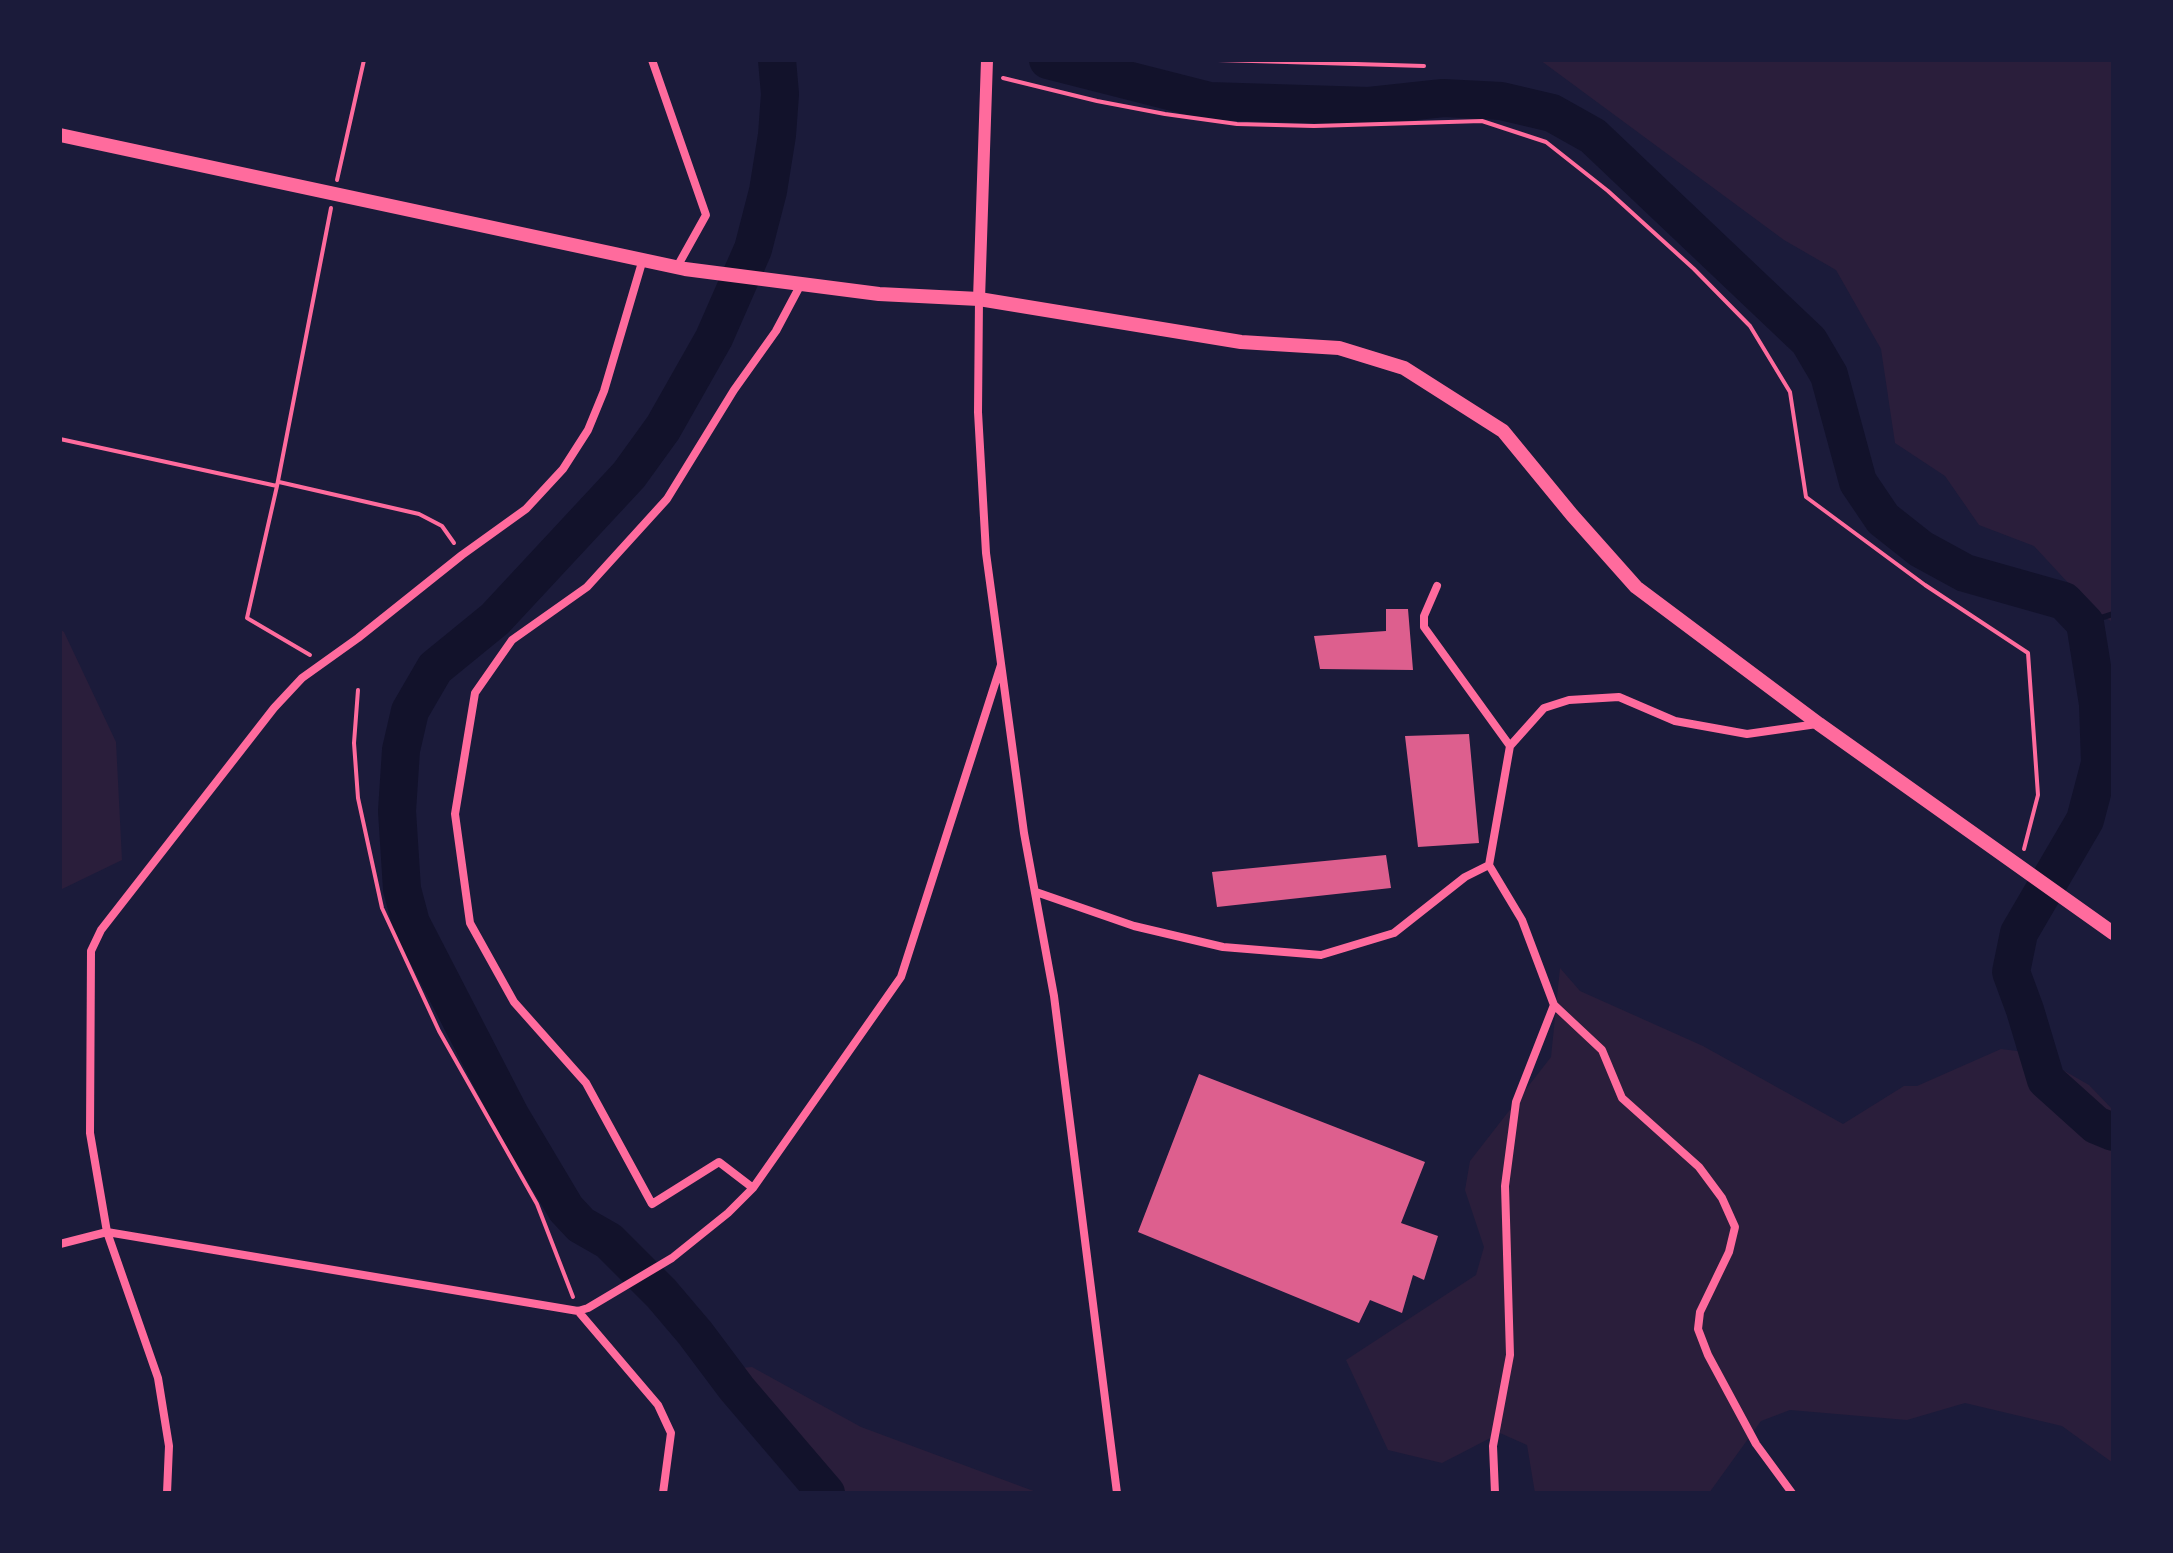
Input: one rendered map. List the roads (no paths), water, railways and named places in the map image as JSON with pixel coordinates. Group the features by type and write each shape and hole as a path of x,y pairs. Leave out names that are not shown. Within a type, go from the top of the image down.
{"main road":[{"path":"60,135 681,268 879,294 979,299 1241,342 1339,348 1404,368 1503,431 1636,587 1819,724 2113,933"}],"street":[{"path":"652,60 706,215 681,268"},
{"path":"987,67 978,412 985,538 1024,833 1054,996 1117,1493"},
{"path":"167,1493 169,1446 158,1378 107,1232 90,1133 91,951 101,930 274,708 302,678 526,509 563,469 588,430 604,391 643,259"},
{"path":"753,1188 719,1162 652,1204 586,1083 514,1002 470,923 455,814 475,693 512,640 587,587 667,499 734,390 776,331 801,284"},
{"path":"1437,586 1424,616 1424,627 1510,746"},
{"path":"60,1244 107,1232 578,1311 672,1258 728,1213 753,1188 901,977 1001,665"},
{"path":"1792,1493 1756,1444 1708,1355 1698,1329 1700,1312 1729,1252 1735,1227 1722,1198 1699,1167 1622,1098 1602,1050 1554,1005 1522,920 1489,865 1510,746 1544,708 1569,700 1619,697 1675,721 1747,734 1819,724"},
{"path":"1036,892 1134,926 1223,947 1321,955 1394,933 1465,877 1489,865"},
{"path":"1495,1493 1493,1446 1510,1355 1505,1186 1516,1102 1554,1005"},
{"path":"578,1311 658,1405 671,1433 663,1493"}],"waterway":[{"path":"777,60 780,94 768,191 753,249 714,338 663,428 629,475 495,619 435,668 410,711 401,750 397,811 402,889 411,923 510,1115 566,1209 581,1225 609,1241 661,1293 737,1389 826,1493"},
{"path":"1048,60 1209,101 1369,106 1443,98 1501,101 1552,113 1593,136 1809,341 1829,375 1858,482 1883,519 1921,549 1965,573 2064,601 2085,623 2098,704 2100,763 2085,820 2019,933 2011,972 2046,1080 2096,1125 2113,1132"},
{"path":"2085,623 2113,614"}]}
